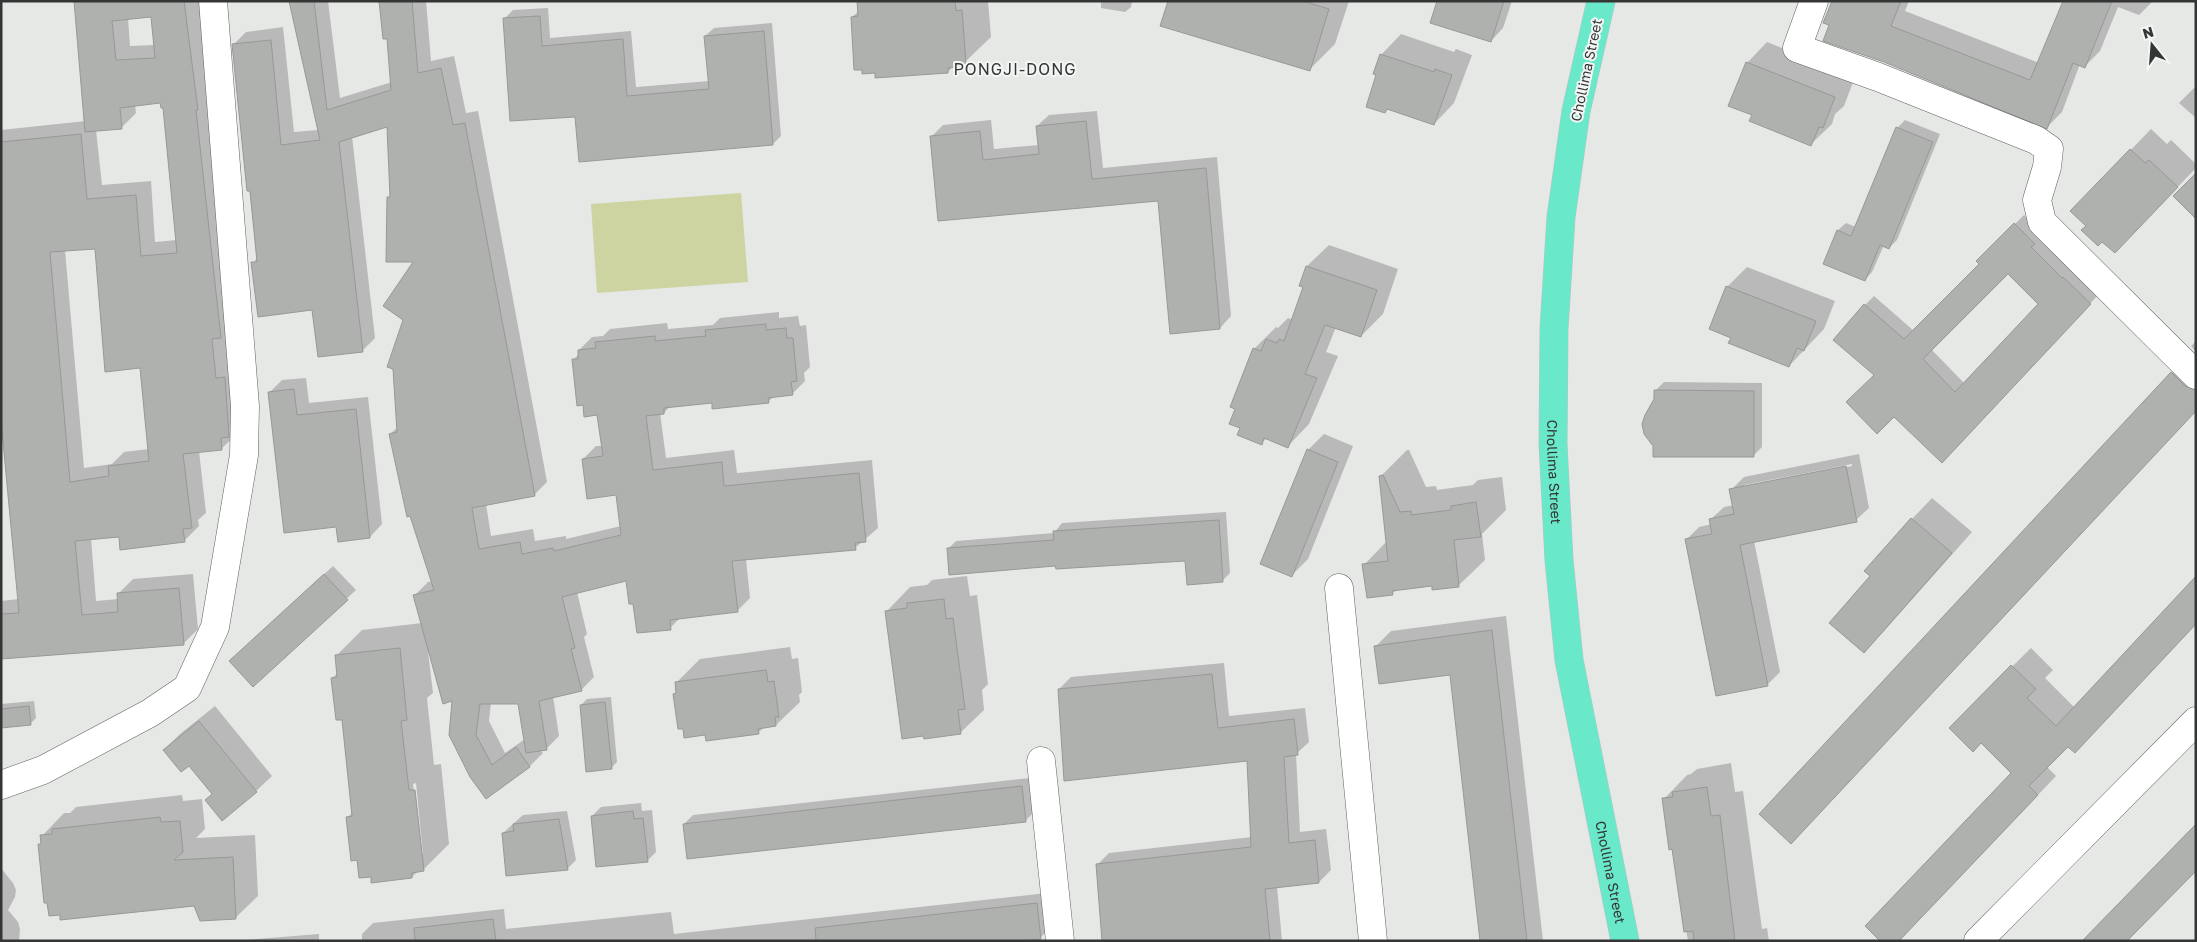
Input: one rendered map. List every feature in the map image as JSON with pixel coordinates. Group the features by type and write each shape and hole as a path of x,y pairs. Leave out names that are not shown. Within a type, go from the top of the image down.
{"highway":[{"name":"Chollima Street","path":"1601,1 1576,111 1561,217 1554,329 1552,444 1559,560 1569,660 1625,941"}],"street":[{"path":"1,785 43,770 150,713 187,688 215,627 244,455 244,406 213,1"},
{"path":"1814,1 1797,48 1878,77 2036,140 2049,149 2047,167 2037,200 2042,222 2196,376"},
{"path":"1339,588 1373,941"},
{"path":"1978,941 2196,721"},
{"path":"1042,761 1060,941"}],"green space":[{"path":"741,193 748,282 597,293 591,204"}],"building":[{"path":"74,1 184,1 198,110 196,110 221,338 212,339 216,378 225,377 229,437 221,438 222,450 183,454 192,528 183,529 185,542 120,550 119,537 75,541 82,615 118,612 117,593 179,588 184,645 1,659 1,614 19,613 1,420 1,142 81,134 87,199 136,195 141,256 177,253 163,108 161,108 160,103 120,108 122,129 85,132","holes":["151,17 155,58 116,60 112,21","95,249 105,372 140,368 149,461 108,466 109,476 70,482 50,252"]},
{"path":"289,1 314,1 327,110 391,90 387,39 383,39 379,1 412,1 418,73 441,68 453,125 465,123 535,496 472,508 479,549 520,542 522,554 553,548 554,551 621,535 616,495 587,499 582,459 603,456 597,415 584,417 583,405 577,406 572,359 578,359 578,350 596,348 595,342 655,336 655,341 706,336 705,330 766,324 766,330 786,328 787,338 793,338 797,381 791,382 793,395 768,398 769,403 712,409 712,403 664,408 664,414 646,416 653,470 722,462 724,486 859,473 866,542 855,543 856,550 732,561 738,612 670,620 671,630 637,633 633,604 629,604 626,581 562,597 575,648 571,649 582,691 539,701 547,750 526,753 518,704 480,704 476,735 492,765 516,747 530,767 486,799 470,777 449,735 452,701 443,704 413,595 434,590 410,516 407,517 389,434 397,432 393,369 387,367 403,320 383,306 413,262 386,262 387,197 390,197 387,127 339,142 363,352 318,357 312,310 258,317 251,262 257,262 250,191 247,191 232,44 271,40 281,145 320,140"},
{"path":"857,1 955,1 956,11 962,10 966,64 959,64 960,67 948,68 948,73 875,78 875,73 862,74 862,70 854,70 851,17 858,16"},
{"path":"1168,1 1303,1 1329,9 1310,71 1160,26"},
{"path":"1437,1 1504,1 1491,42 1430,23"},
{"path":"1832,1 1901,1 1891,26 2030,80 2063,1 2112,1 2085,68 2073,63 2047,129 1884,62 1823,41 1829,25 1823,23"},
{"path":"540,16 542,46 623,39 627,96 709,89 704,36 764,31 773,145 579,162 575,117 510,121 503,18"},
{"path":"1380,54 1434,72 1435,69 1452,75 1434,125 1387,109 1385,113 1366,107 1376,75 1373,74"},
{"path":"1746,62 1835,97 1823,128 1819,127 1811,146 1749,121 1752,115 1728,106"},
{"path":"1086,121 1092,179 1206,168 1220,329 1170,334 1158,201 938,221 930,136 980,131 983,160 1039,154 1036,126"},
{"path":"1896,127 1933,142 1889,249 1880,245 1865,281 1823,264 1837,230 1851,236"},
{"path":"2130,149 2145,163 2149,160 2178,187 2115,253 2102,242 2098,246 2081,230 2086,226 2070,211"},
{"path":"2196,173 2196,219 2173,196"},
{"path":"2014,223 2035,244 2031,247 2091,304 1942,463 1894,417 1877,434 1846,402 1874,375 1833,340 1864,304 1904,339 1979,264 1976,261","holes":["2008,274 2038,304 1955,392 1923,359"]},
{"path":"1306,266 1377,290 1361,337 1325,325 1305,374 1317,378 1288,448 1264,438 1262,445 1237,435 1240,428 1229,424 1235,409 1230,407 1253,348 1261,351 1266,339 1277,343 1279,339 1284,341 1303,287 1299,286"},
{"path":"1726,286 1816,321 1804,351 1797,348 1789,367 1728,343 1731,338 1709,329"},
{"path":"2171,372 2185,386 2196,390 2196,411 1791,844 1759,814"},
{"path":"294,389 297,415 356,409 370,538 338,542 336,527 284,533 268,392"},
{"path":"1654,390 1754,391 1754,457 1653,457 1653,446 1644,434 1642,424 1654,399"},
{"path":"1307,449 1338,462 1292,577 1260,564"},
{"path":"1846,466 1857,522 1740,545 1768,686 1716,696 1685,539 1712,534 1709,519 1734,514 1729,489"},
{"path":"1383,475 1400,512 1411,511 1411,515 1451,510 1451,506 1476,502 1481,537 1454,540 1459,587 1432,590 1432,586 1392,591 1393,595 1367,598 1362,564 1388,561 1379,476"},
{"path":"1911,518 1952,553 1864,653 1829,623 1870,576 1864,571"},
{"path":"1219,520 1223,582 1187,585 1185,561 1056,569 1055,566 949,575 947,548 1054,540 1053,531"},
{"path":"324,574 348,600 253,687 229,661"},
{"path":"2196,576 2196,624 2075,753 2068,747 2029,786 2038,795 1899,941 1880,941 1865,926 2011,773 1981,743 1973,752 1949,728 2011,665 2036,689 2027,698 2056,726"},
{"path":"944,599 946,619 953,618 965,709 958,710 961,734 924,739 923,736 902,739 885,611 907,608 907,603"},
{"path":"1492,630 1527,941 1480,941 1450,675 1379,684 1374,646"},
{"path":"400,648 407,720 401,721 409,790 415,790 424,871 412,873 412,878 371,883 371,877 359,878 357,860 351,861 346,817 352,816 342,720 336,720 331,678 337,677 335,655"},
{"path":"766,670 768,682 774,681 779,717 775,717 776,726 758,729 759,734 706,741 705,735 684,738 683,729 678,729 673,694 676,693 675,682"},
{"path":"1212,674 1218,728 1294,719 1298,755 1284,757 1289,843 1315,840 1319,883 1265,889 1270,941 1102,941 1096,864 1251,847 1247,761 1064,781 1058,689"},
{"path":"605,702 612,769 586,772 580,705"},
{"path":"29,706 31,725 1,728 1,709"},
{"path":"199,721 257,792 222,821 205,800 212,794 189,766 181,772 163,750"},
{"path":"1022,786 1026,822 687,859 683,824"},
{"path":"1707,787 1711,816 1720,815 1735,941 1694,941 1693,931 1684,932 1672,849 1669,850 1662,798 1673,797 1672,792"},
{"path":"633,811 634,819 643,818 648,862 596,867 591,816"},
{"path":"160,817 161,822 180,821 183,852 174,860 233,857 236,919 200,921 194,906 60,920 60,915 49,916 47,903 44,903 38,844 41,844 40,835 52,834 52,829"},
{"path":"559,819 568,870 506,876 502,833 514,831 513,824"},
{"path":"2196,824 2196,871 2127,941 2082,941"},
{"path":"1037,903 1041,939 1024,941 816,941 815,928"},
{"path":"493,919 496,941 415,941 414,928"}],"district":[{"name":"PONGJI-DONG","path":"1015,69"}]}
